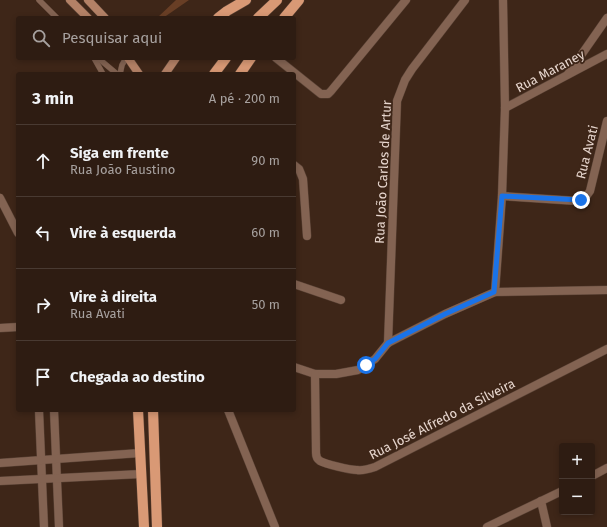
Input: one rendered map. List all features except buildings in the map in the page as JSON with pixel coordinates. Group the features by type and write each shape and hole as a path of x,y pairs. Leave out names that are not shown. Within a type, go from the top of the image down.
{"main road":[{"path":"220,16 227,10 246,0"},
{"path":"260,16 277,0"},
{"path":"286,16 299,0"},
{"path":"216,72 224,60"},
{"path":"241,72 250,60"},
{"path":"138,412 144,527"},
{"path":"153,412 157,527"}],"street":[{"path":"70,0 86,16"},
{"path":"88,0 103,16"},
{"path":"296,74 321,94 328,94 406,0"},
{"name":"Rua João Carlos de Artur","path":"388,343 397,101 404,80 465,0"},
{"path":"494,292 502,196 505,108 503,0"},
{"path":"567,74 607,18"},
{"name":"Rua Maraney","path":"505,108 607,54"},
{"path":"129,60 138,72"},
{"path":"166,72 175,60"},
{"path":"278,60 294,72"},
{"name":"Rua Avati","path":"502,196 577,201 585,198 590,191 607,121"},
{"path":"296,167 299,169 302,179 307,236"},
{"path":"0,198 16,229"},
{"path":"296,285 341,300"},
{"path":"296,368 315,374 336,374 358,370 375,359 388,343 445,314 494,292 607,290"},
{"path":"0,328 16,327"},
{"name":"Rua José Alfredo da Silveira","path":"315,374 317,457 322,462 340,467 366,470 375,467 607,349"},
{"path":"39,412 44,527"},
{"path":"54,412 58,527"},
{"path":"229,412 275,527"},
{"path":"0,462 140,452"},
{"path":"595,474 607,468"},
{"path":"0,481 141,474"},
{"path":"487,527 559,492"},
{"path":"541,501 547,527"}],"lane":[{"path":"39,0 55,16"},
{"path":"95,60 102,72"},
{"path":"100,60 116,72"},
{"path":"119,72 126,60"}],"shaded area":[{"path":"176,0 189,0 166,16 159,16"}],"route":[{"path":"366,365 375,359 388,343 445,314 494,292 502,196 577,201 581,200"}]}
